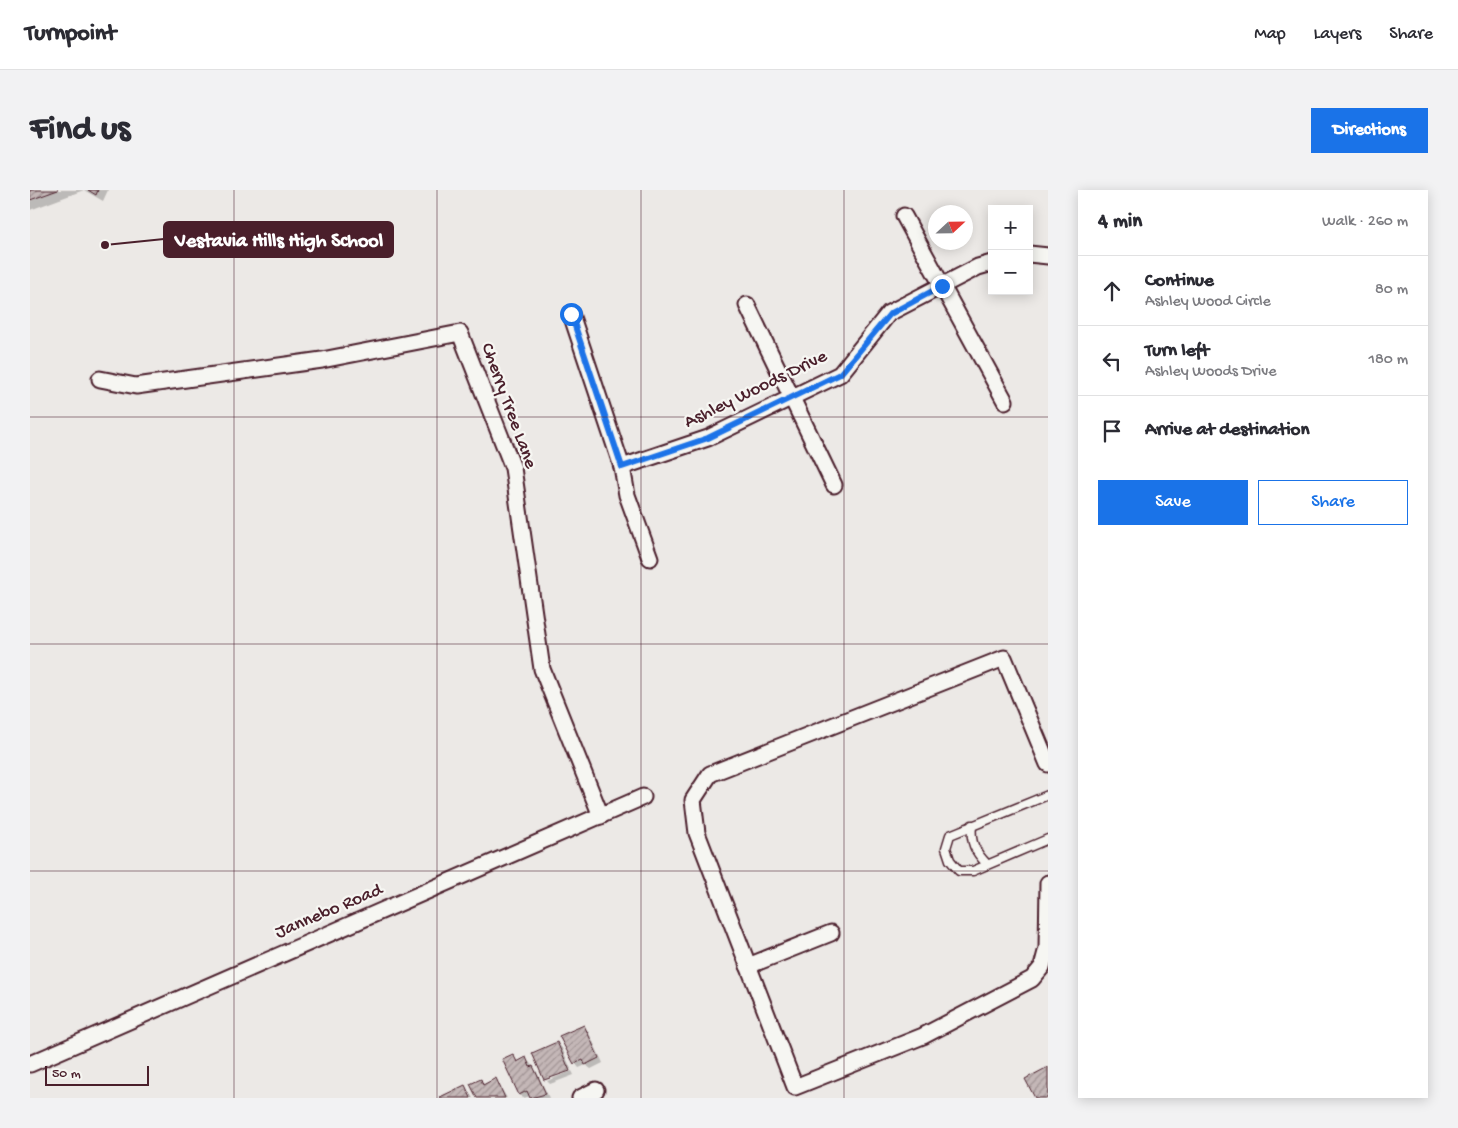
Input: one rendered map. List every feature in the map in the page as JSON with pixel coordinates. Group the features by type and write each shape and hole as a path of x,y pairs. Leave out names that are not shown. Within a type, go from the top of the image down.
{"street":[{"path":"904,216 1005,401"},
{"path":"1033,254 1048,256"},
{"name":"Ashley Woods Drive","path":"622,467 708,438 840,374 890,314 942,286 988,265"},
{"path":"747,305 834,484"},
{"path":"571,314 622,467 627,495 650,558"},
{"name":"Cherry Tree Lane","path":"100,379 136,386 322,360 460,333 513,468 542,669 601,816"},
{"path":"1048,764 1004,658 710,774 693,800 697,833 794,1087 923,1036 1032,979 1042,967 1047,948 1048,883"},
{"name":"Jannebo Road","path":"30,1064 643,797"},
{"path":"748,966 831,933"},
{"path":"580,1098 596,1090"}],"lane":[{"path":"1048,795 950,835 946,848 950,860 959,871 973,871 1048,839"},
{"path":"972,825 971,834 976,853 987,864"}],"building":[{"path":"30,190 58,190 30,200"},
{"path":"88,190 98,190 96,195"},
{"path":"584,1025 599,1058 585,1065 583,1060 574,1064 559,1036"},
{"path":"557,1042 570,1071 544,1080 532,1053"},
{"path":"513,1054 517,1062 526,1057 530,1067 533,1066 546,1094 530,1098 527,1091 519,1095 502,1059"},
{"path":"1048,1067 1048,1098 1035,1098 1025,1079"},
{"path":"496,1078 505,1098 477,1098 470,1084 481,1079 483,1085"},
{"path":"465,1085 471,1098 440,1097"}],"place":[{"name":"Vestavia Hills High School","path":"105,245"}],"route":[{"path":"571,314 622,467 708,438 840,374 890,314 942,286"}]}
